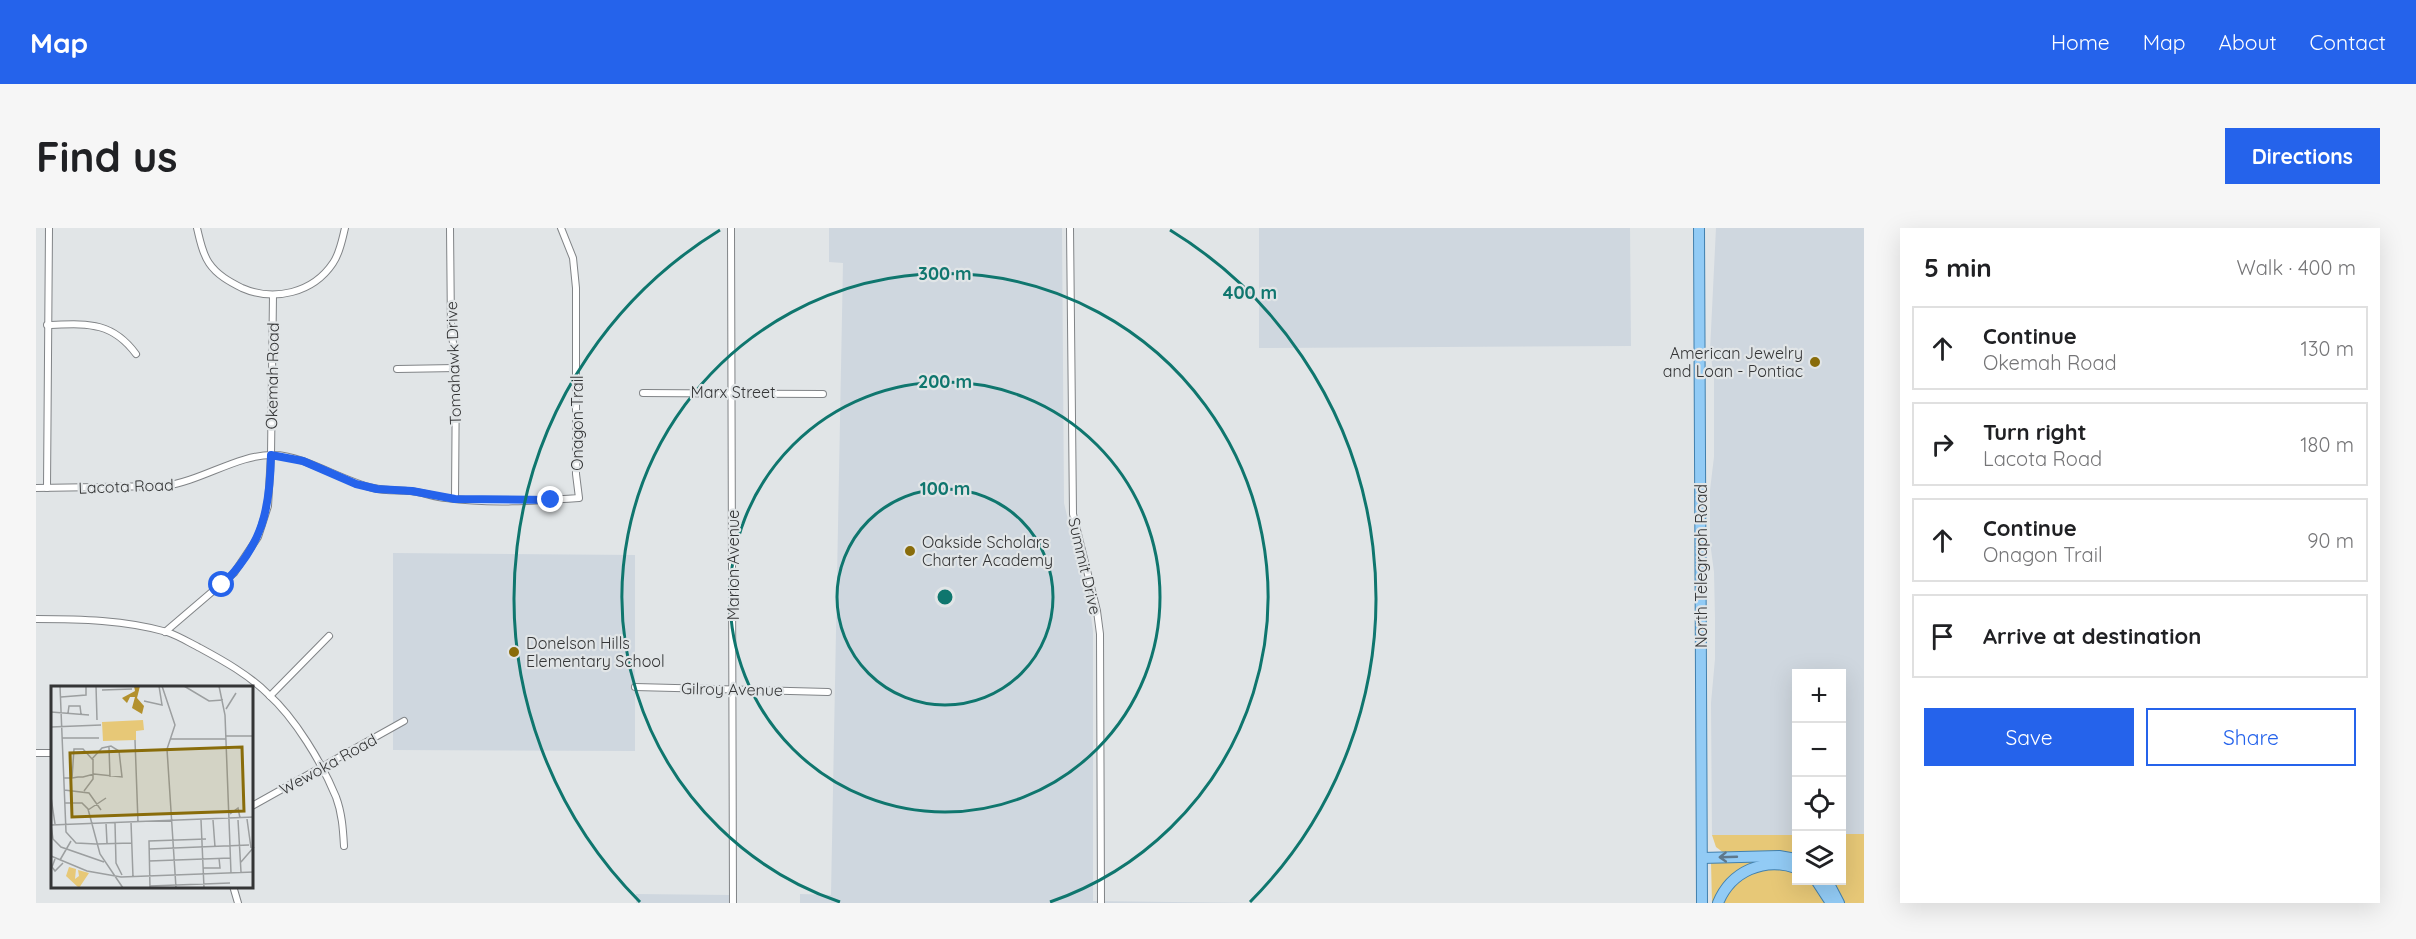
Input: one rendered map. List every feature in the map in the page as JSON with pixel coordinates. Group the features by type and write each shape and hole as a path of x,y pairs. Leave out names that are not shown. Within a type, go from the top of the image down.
{"main road":[{"name":"North Telegraph Road","path":"1700,228 1702,903"},
{"path":"1702,858 1779,856 1792,858"},
{"path":"1718,903 1728,886 1749,870 1775,864 1792,867"},
{"path":"1819,885 1831,903"},
{"path":"1830,885 1839,903"}],"street":[{"path":"47,488 49,228"},
{"path":"197,228 208,262 216,272 248,290 273,296 290,294 313,283 333,263 345,228"},
{"name":"Tomahawk Drive","path":"450,228 451,328 456,368 455,499"},
{"name":"Onagon Trail","path":"455,499 579,498 576,474 576,288 573,258 561,228"},
{"name":"Marion Avenue","path":"731,228 733,903"},
{"name":"Summit Drive","path":"1070,228 1072,514 1097,611 1100,634 1101,903"},
{"name":"Okemah Road","path":"165,632 222,585 247,556 258,537 268,506 273,296"},
{"path":"47,325 87,324 103,327 114,331 128,342 136,354"},
{"path":"397,369 456,368"},
{"name":"Marx Street","path":"643,393 823,394"},
{"name":"Lacota Road","path":"36,488 164,486 184,483 256,456 271,455 303,461 347,480 377,489 412,491 455,499"},
{"path":"36,619 102,621 165,632 223,660 270,696 305,741 336,797 343,822 344,846"},
{"path":"270,696 329,636"},
{"name":"Gilroy Avenue","path":"635,687 828,692"},
{"name":"Wewoka Road","path":"254,805 404,721"},
{"path":"233,888 238,903"}],"shaded area":[{"path":"829,228 1062,228 1064,503 1093,631 1093,901 1252,903 800,903 800,894 831,895 843,263 829,262"},
{"path":"1259,228 1630,228 1631,346 1259,348"},
{"path":"1716,228 1864,228 1864,834 1846,834 1846,669 1792,669 1792,835 1712,835 1711,703 1715,659 1715,618 1714,572 1710,542 1710,490 1714,457 1714,378 1710,351"},
{"name":"Donelson Hills Elementary School","path":"393,553 635,555 635,751 393,750"},
{"path":"1846,834 1864,834 1864,903 1842,903 1832,885 1846,885"},
{"path":"1712,835 1792,835 1792,857 1724,853 1716,847"},
{"path":"1780,858 1756,863 1712,903 1711,862"},
{"path":"1770,867 1792,871 1792,885 1814,885 1826,903 1720,903 1741,877"},
{"path":"636,894 730,895 730,903 636,903"}],"place":[{"name":"American Jewelry and Loan - Pontiac","path":"1815,362"},
{"name":"Oakside Scholars Charter Academy","path":"910,551"},
{"name":"Donelson Hills Elementary School","path":"514,652"}],"route":[{"path":"222,585 247,556 263,524 268,506 271,455 303,461 356,484 377,489 412,491 455,499 551,500"}]}
